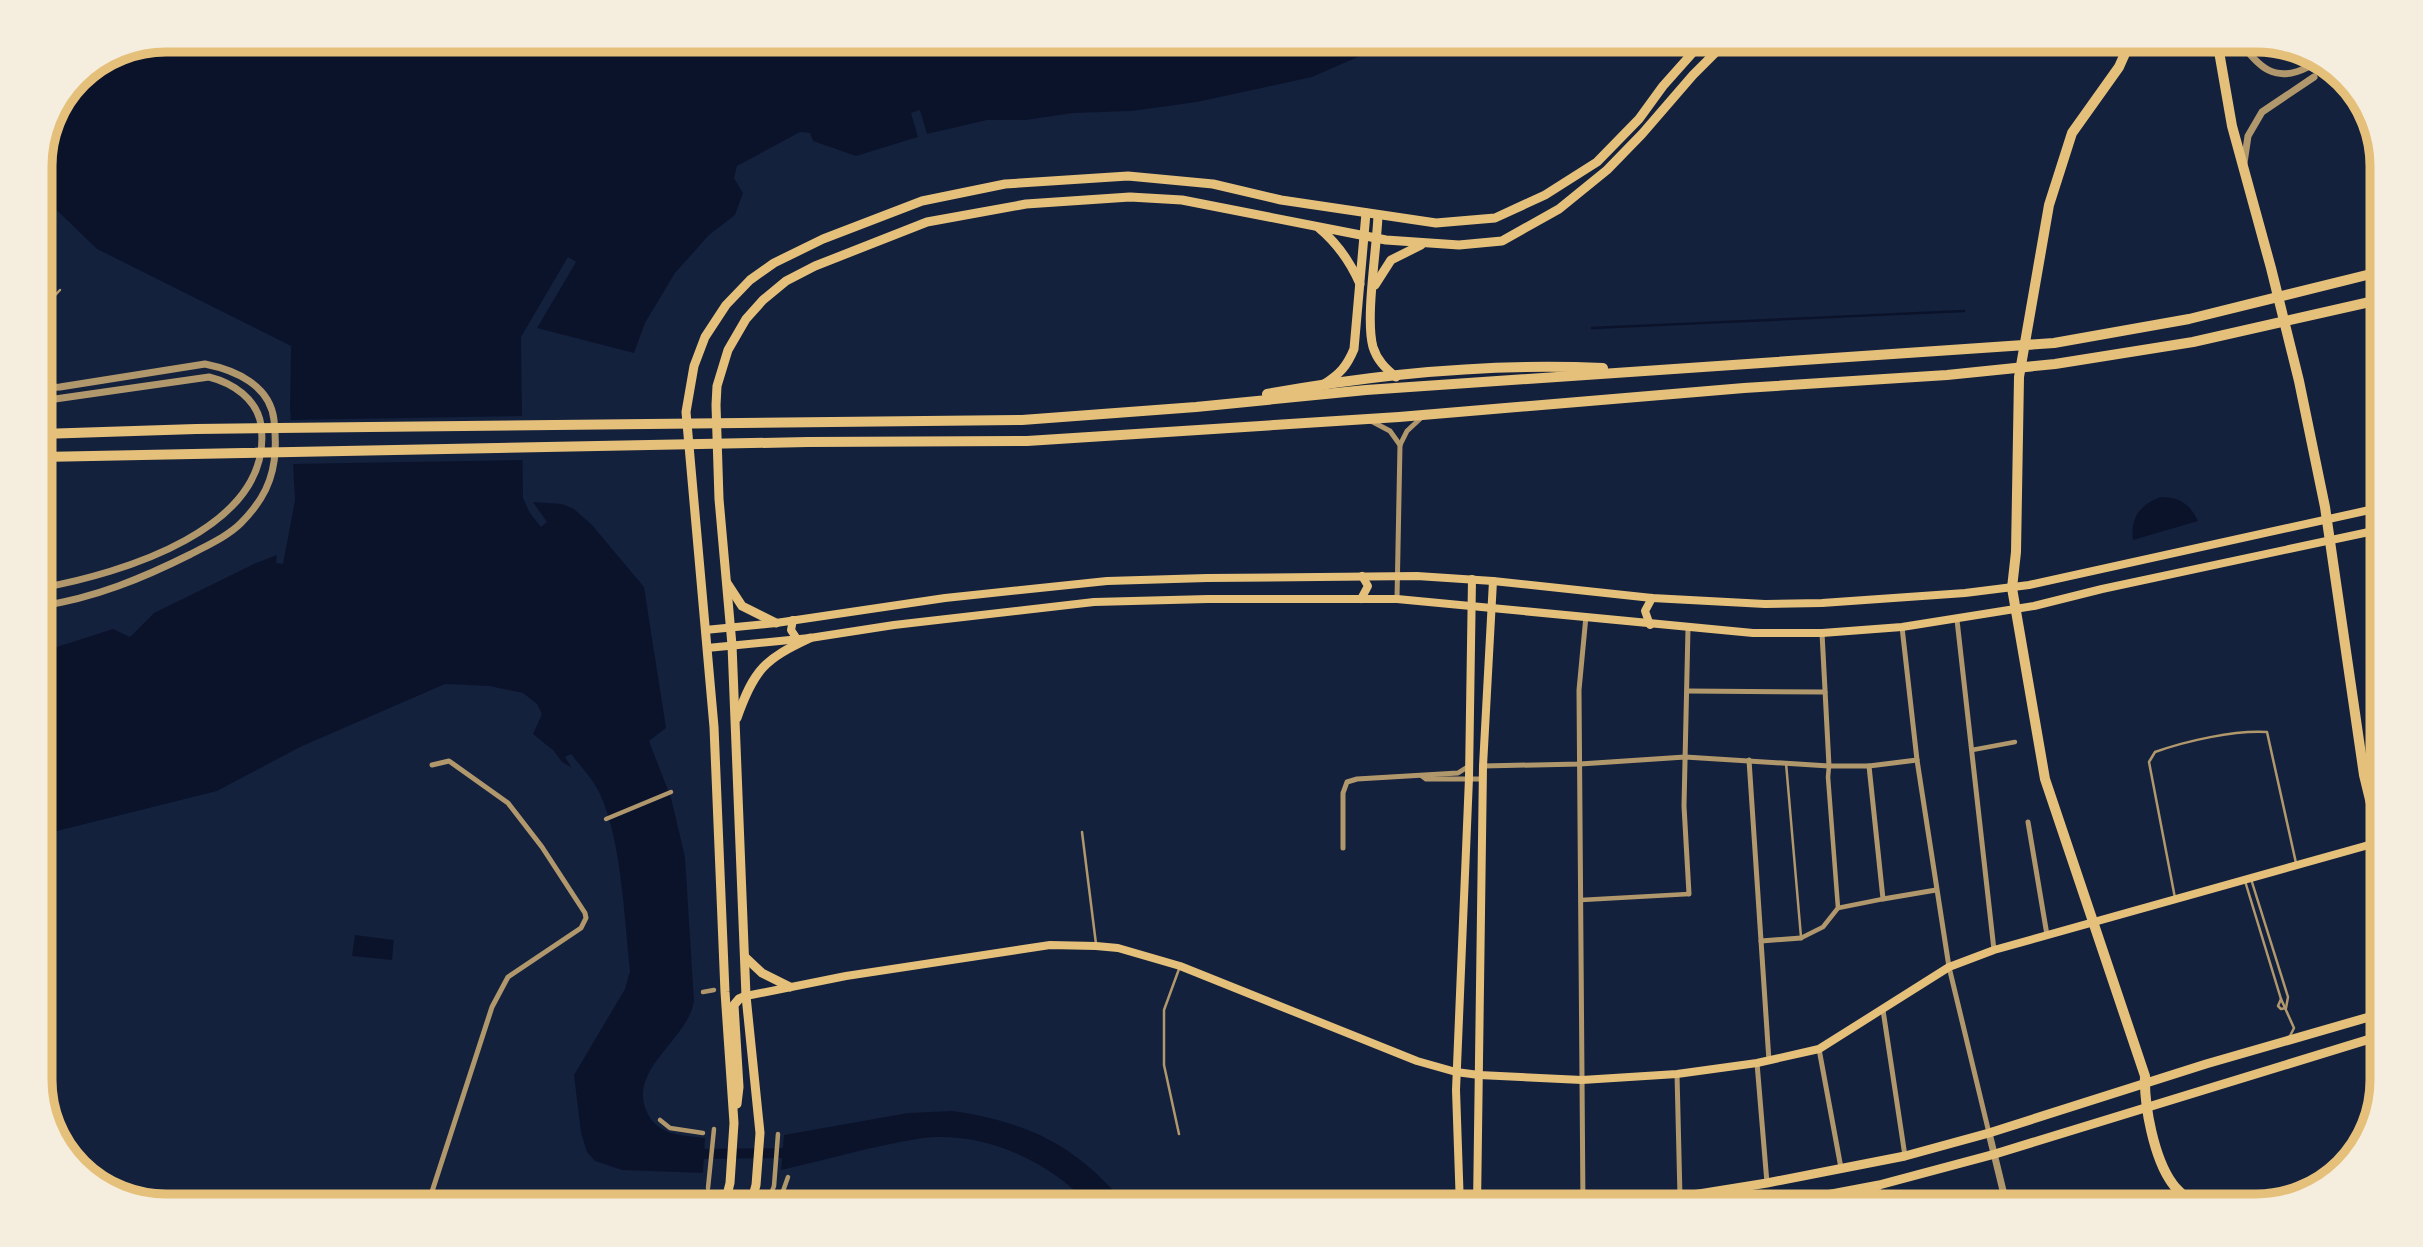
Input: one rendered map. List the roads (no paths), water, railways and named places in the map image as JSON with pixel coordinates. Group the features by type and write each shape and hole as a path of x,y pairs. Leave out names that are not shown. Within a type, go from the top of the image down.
{"highway":[{"path":"2126,52 2119,67 2072,133 2049,205 2019,377 2015,483 2016,552 2012,589 2045,779 2145,1076 2147,1109 2164,1170 2182,1194"},
{"path":"2219,52 2232,126 2299,381 2327,519 2364,775 2370,798"},
{"path":"53,434 196,429 1022,420 1196,407 1366,390 2054,343 2202,316 2370,274"},
{"path":"53,457 1027,440 1424,415 1744,388 1947,375 2055,364 2193,342 2370,302"},
{"path":"1196,407 1324,384 1519,366 1649,370"},
{"path":"53,462 84,457"}],"main road":[{"path":"734,1127 725,992 717,774 686,412 694,366 705,337 726,305 750,280 774,263 822,239 922,201 1005,184 1128,176 1213,184 1281,200 1436,223 1495,218 1545,195 1597,162 1639,119 1663,86 1693,52"},
{"path":"753,1194 760,1133 746,996 732,645 719,499 717,386 728,349 746,319 786,281 815,266 927,222 1026,204 1130,197 1182,200 1377,238 1422,244 1459,246 1502,240 1559,209 1607,170 1716,52"},
{"path":"1324,384 1346,367 1354,349 1366,214"},
{"path":"1378,215 1372,343 1382,365 1396,377"},
{"path":"1317,226 1346,256 1360,286"},
{"path":"1373,289 1391,260 1422,244"},
{"path":"705,630 776,623 945,598 1107,581 1397,576 1472,579 1652,598 1765,604 1822,603 2012,589 2370,510"},
{"path":"707,648 810,638 907,623 1094,602 1208,599 1397,599 1753,633 1902,627 2016,610 2370,532"},
{"path":"1362,576 1368,586 1362,599"},
{"path":"725,579 741,606 776,623"},
{"path":"1460,1194 1456,1072 1469,778 1472,579"},
{"path":"1477,1194 1483,766 1493,581"},
{"path":"1650,625 1645,611 1652,598"},
{"path":"793,620 791,630 797,639"},
{"path":"735,723 753,680 763,664 810,638"},
{"path":"727,1194 739,1087 734,1004 746,996 846,976 1050,945 1096,946 1118,948 1180,966 1417,1061 1456,1072 1582,1080 1677,1074 1769,1061 1819,1049 1949,967 1994,950 2370,848"},
{"path":"745,957 762,973 790,987"},
{"path":"1703,1194 1905,1156 2370,1017"},
{"path":"1832,1194 1879,1185 1995,1154 2370,1039"}],"street":[{"path":"2248,52 2263,67 2280,75 2297,73 2308,67"},
{"path":"2244,164 2248,136 2262,112 2314,77"},
{"path":"53,387 205,364 228,368 251,382 265,396 274,416 276,442 271,476 262,497 241,523 213,543 119,587 53,604"},
{"path":"53,399 209,377 226,381 252,403 259,416 263,443 256,471 242,497 226,514 157,554 107,574 53,585"},
{"path":"1397,599 1400,445 1408,431 1424,415"},
{"path":"1362,419 1390,431 1400,445"},
{"path":"1583,1194 1578,690 1586,616"},
{"path":"1957,620 1994,950"},
{"path":"1902,627 1917,760 1949,967 2004,1194"},
{"path":"1581,900 1689,894 1684,806 1688,628"},
{"path":"1822,632 1828,777 1838,908"},
{"path":"1687,691 1825,692"},
{"path":"1972,750 2015,742"},
{"path":"1483,766 1580,764 1685,757 1829,766 1869,766 1917,760"},
{"path":"1749,760 1769,1061"},
{"path":"431,1194 492,1007 502,986 508,977 581,928 586,918 564,877 508,803 449,761 432,765"},
{"path":"1343,848 1343,793 1347,782 1357,779 1458,773 1469,766"},
{"path":"1869,766 1883,899"},
{"path":"1422,776 1426,779 1483,779"},
{"path":"606,819 671,792"},
{"path":"2028,822 2047,935"},
{"path":"1761,941 1801,938 1823,927 1838,908 1936,890"},
{"path":"704,992 714,990"},
{"path":"1883,1010 1905,1156"},
{"path":"1819,1049 1841,1168"},
{"path":"1757,1063 1767,1183"},
{"path":"1677,1074 1680,1194"},
{"path":"660,1120 670,1128 703,1133"},
{"path":"708,1188 714,1129"},
{"path":"771,1194 778,1134"},
{"path":"781,1194 788,1177"},
{"path":"1878,1194 1879,1185"}],"lane":[{"path":"53,297 60,290"},
{"path":"2176,900 2149,762 2155,752 2171,746 2234,734 2267,732 2297,866"},
{"path":"1786,763 1801,938"},
{"path":"1082,832 1096,946"},
{"path":"2248,880 2288,997 2286,1008"},
{"path":"2248,880 2281,999 2294,1028 2286,1041"},
{"path":"2263,953 2273,950"},
{"path":"1179,1134 1164,1065 1164,1010 1180,966"}],"water":[{"path":"167,52 1369,52 1312,77 1197,102 1132,111 1073,113 1026,120 987,120 927,134 920,110 911,113 918,137 856,156 813,141 810,133 800,132 737,166 734,178 743,193 735,215 709,235 675,273 645,323 634,353 537,328 576,262 568,257 521,337 523,498 541,527 547,522 533,502 562,504 574,509 592,525 644,587 666,728 649,741 671,798 685,857 694,1001 682,1029 652,1067 645,1081 643,1095 646,1110 656,1125 671,1133 705,1138 703,1173 622,1170 595,1161 587,1152 581,1133 574,1075 625,989 630,971 618,857 600,794 571,754 565,757 572,768 533,734 542,714 537,704 523,693 489,686 445,684 300,747 217,791 53,832 53,648 113,629 130,637 154,613 256,563 277,555 276,563 283,564 295,500 290,407 291,346 97,249 53,207 55,144 61,123 86,86 123,61 144,55"},
{"path":"2161,497 2174,498 2184,503 2198,521 2133,540 2133,525 2138,513 2147,504"},
{"path":"355,935 394,940 392,960 352,956"},
{"path":"952,1111 1029,1130 1070,1153 1116,1194 1078,1194 1055,1175 1012,1152 989,1144 941,1137 866,1149 781,1170 784,1135 908,1113"}],"waterway":[{"path":"1592,328 1964,311"},
{"path":"693,1154 793,1151"}]}
